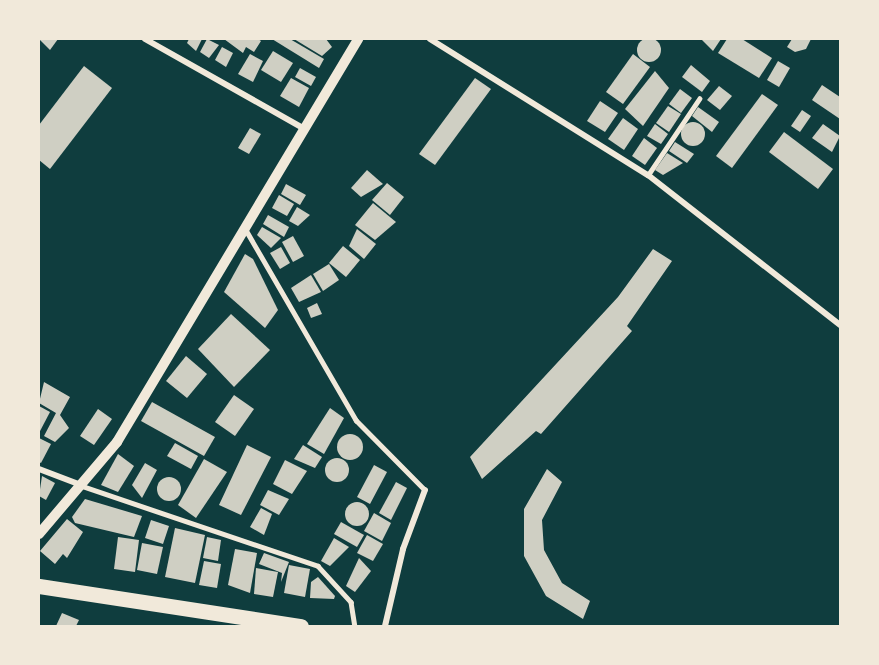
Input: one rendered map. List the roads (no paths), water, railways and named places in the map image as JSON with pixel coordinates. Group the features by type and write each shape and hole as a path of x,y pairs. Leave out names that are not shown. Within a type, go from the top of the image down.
{"main road":[{"path":"39,586 301,626"}],"street":[{"path":"145,39 305,129"},
{"path":"156,46 160,39"},
{"path":"39,534 117,442 246,230 358,39"},
{"path":"430,39 648,175 840,325"},
{"path":"39,469 82,486"},
{"path":"385,626 403,549 424,490"}],"lane":[{"path":"648,175 699,99"},
{"path":"246,230 356,420 424,490"},
{"path":"82,486 318,566 351,602 355,626"}]}
